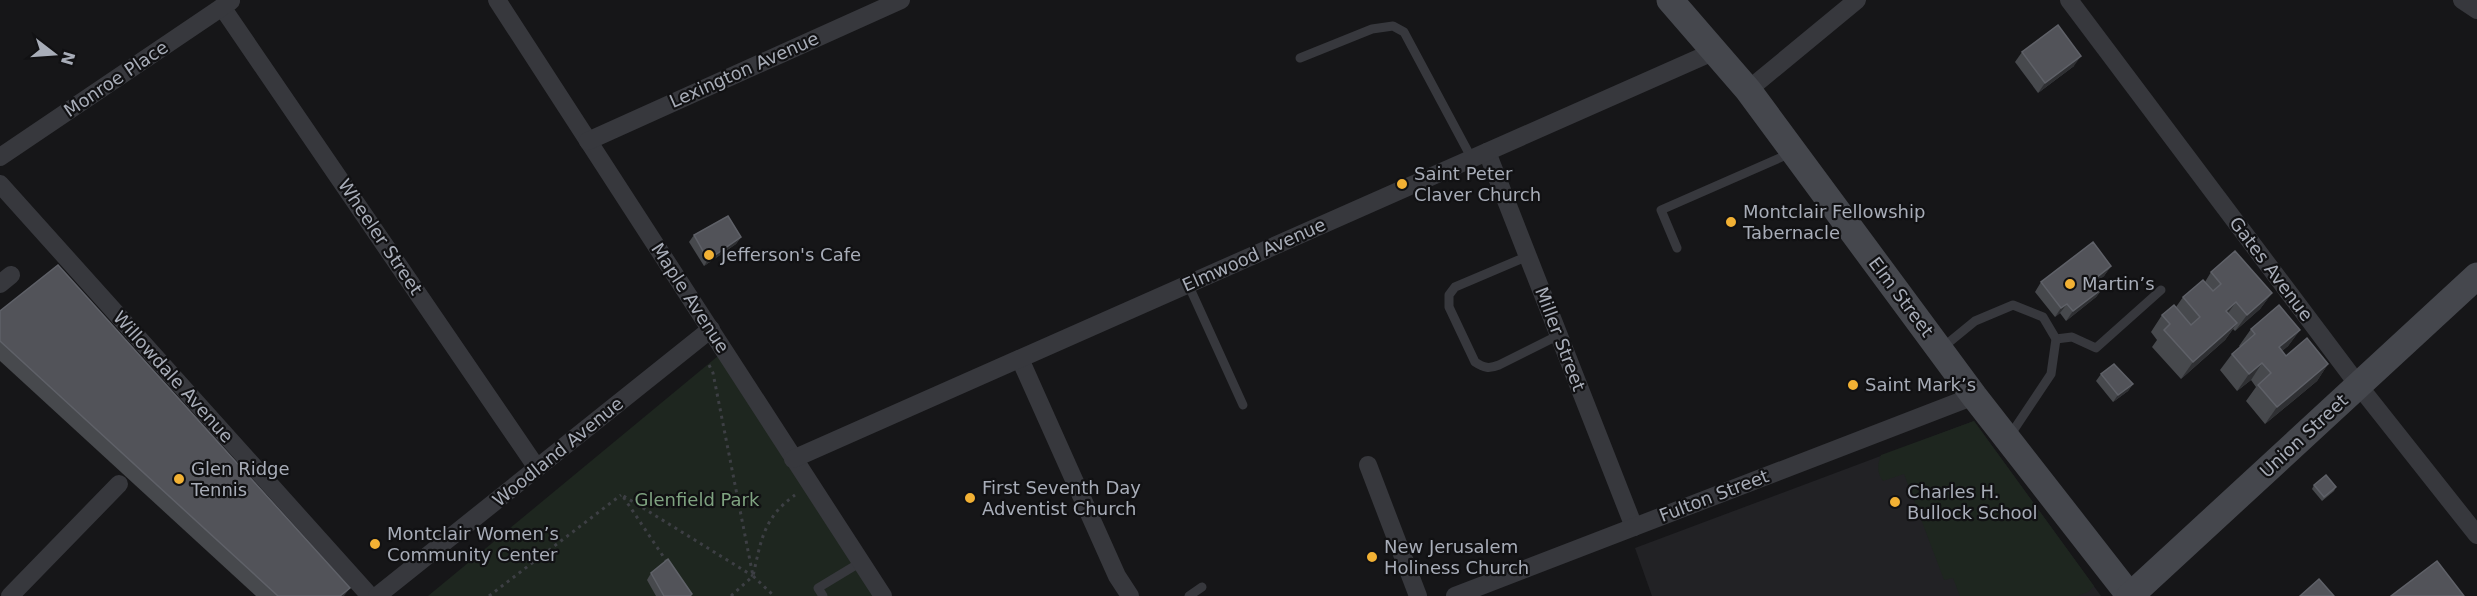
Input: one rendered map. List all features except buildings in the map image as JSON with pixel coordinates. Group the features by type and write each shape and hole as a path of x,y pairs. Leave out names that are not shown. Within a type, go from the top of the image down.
{"street":[{"name":"Maple Avenue","path":"496,0 883,596"},
{"name":"Lexington Avenue","path":"588,141 901,0"},
{"name":"Elm Street","path":"1670,0 1748,90 1974,396 2130,596"},
{"path":"1748,90 1857,0"},
{"name":"Gates Avenue","path":"2069,0 2359,386 2477,535"},
{"path":"2462,0 2477,10"},
{"name":"Monroe Place","path":"0,157 227,3"},
{"name":"Wheeler Street","path":"227,3 537,468"},
{"name":"Elmwood Avenue","path":"793,459 1715,51"},
{"name":"Miller Street","path":"1479,155 1528,256 1634,527"},
{"name":"Willowdale Avenue","path":"0,184 370,596"},
{"name":"Union Street","path":"2130,596 2477,276"},
{"name":"Woodland Avenue","path":"377,596 711,329"},
{"path":"1020,359 1117,576 1130,596"},
{"name":"Fulton Street","path":"1455,596 1974,396"},
{"path":"1368,465 1418,596"},
{"path":"10,596 119,484"}],"lane":[{"path":"1300,58 1372,29 1393,26 1404,32 1479,155"},
{"path":"1677,248 1661,210 1793,152"},
{"path":"1528,256 1455,287 1449,296 1449,307 1474,362 1490,369 1559,335"},
{"path":"1188,285 1243,405"},
{"path":"2056,339 2072,337 2096,348 2161,290"},
{"path":"1941,350 1975,321 2013,304 2043,317 2056,339 2050,374 2008,439"},
{"path":"823,596 818,588 861,562"},
{"path":"1188,596 1202,587"}],"path":[{"path":"709,365 713,373 753,576"},
{"path":"622,495 753,576 774,596"},
{"path":"622,495 671,568"},
{"path":"489,596 622,495"},
{"path":"731,596 753,576 764,528 784,503 795,495"}],"shaded area":[{"name":"Charles H. Bullock School","path":"1974,421 2101,596 1652,596 1635,548"}],"green space":[{"name":"Glenfield Park","path":"718,356 876,596 428,596"},
{"path":"1974,421 2094,586 2088,592 2077,596 1960,596 1953,578 1944,580 1904,474 1883,481 1878,469 1879,462 1881,455"}],"place":[{"name":"Saint Peter Claver Church","path":"1402,184"},
{"name":"Montclair Fellowship Tabernacle","path":"1731,222"},
{"name":"Jefferson's Cafe","path":"709,255"},
{"name":"Martin’s","path":"2070,284"},
{"name":"Saint Mark’s","path":"1853,385"},
{"name":"Glen Ridge Tennis","path":"179,479"},
{"name":"First Seventh Day Adventist Church","path":"970,498"},
{"name":"Charles H. Bullock School","path":"1895,502"},
{"name":"Montclair Women’s Community Center","path":"375,544"},
{"name":"New Jerusalem Holiness Church","path":"1372,557"}]}
